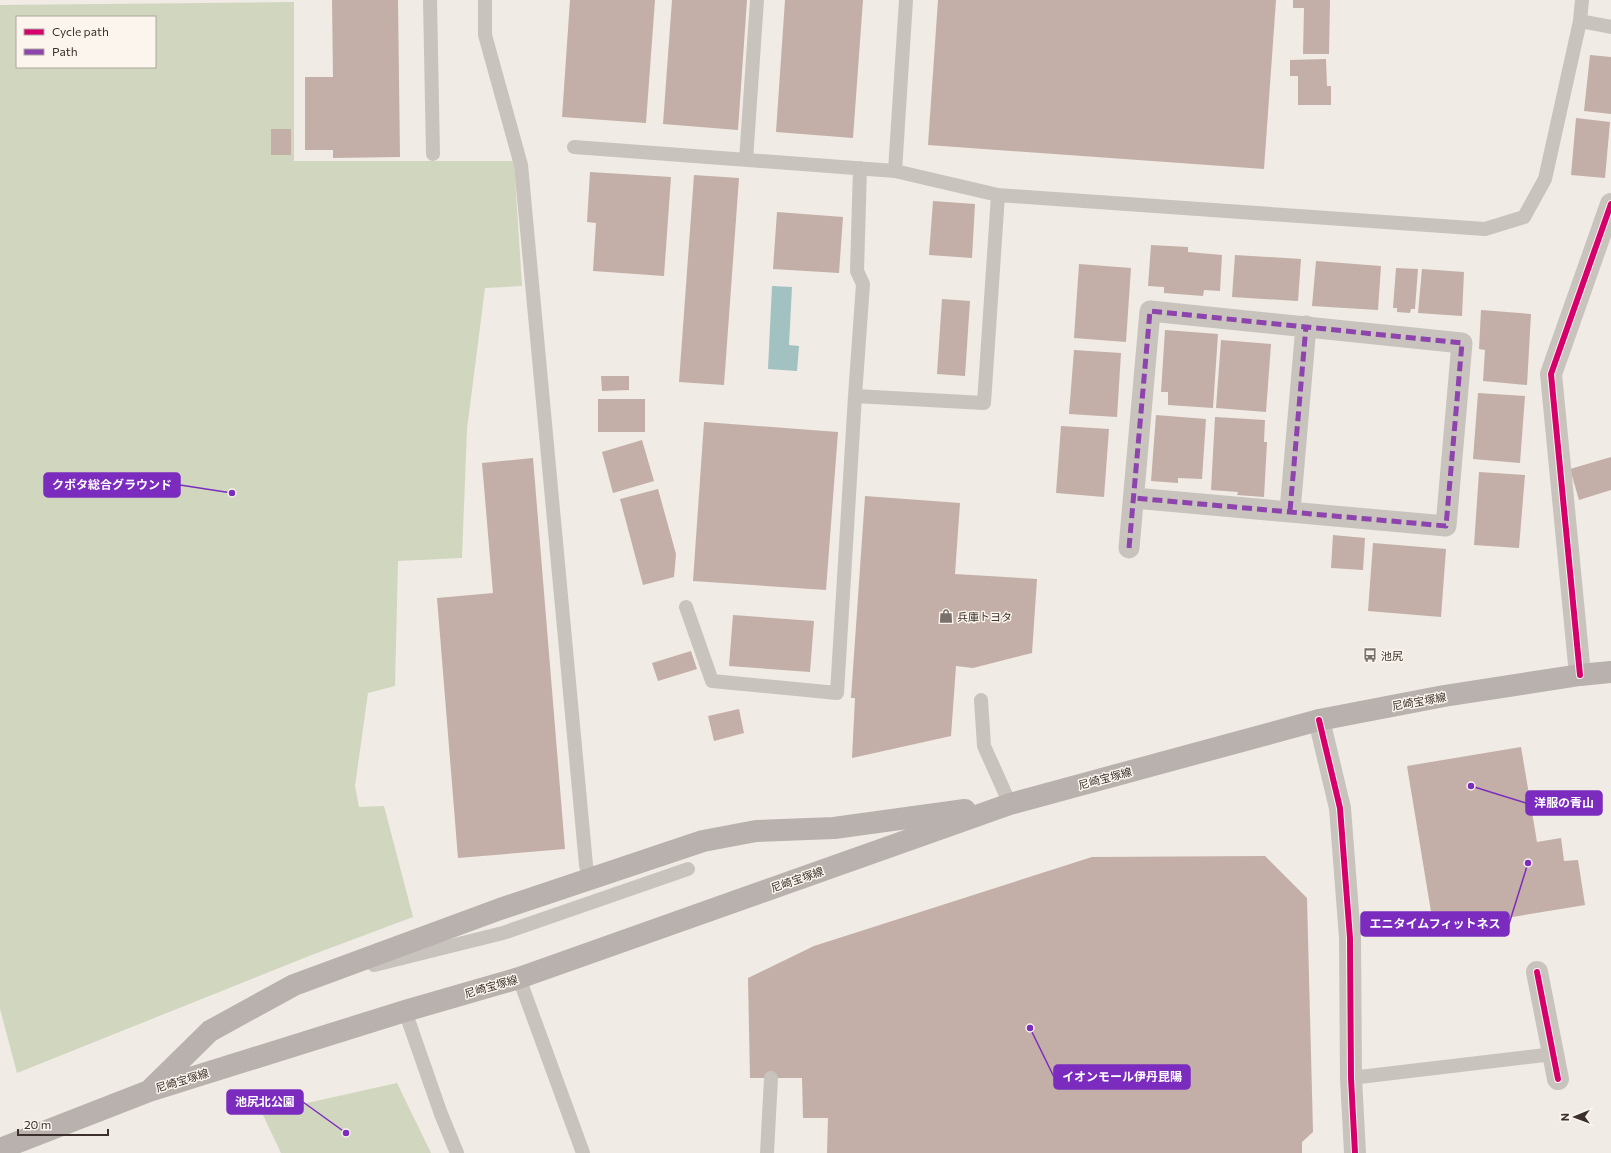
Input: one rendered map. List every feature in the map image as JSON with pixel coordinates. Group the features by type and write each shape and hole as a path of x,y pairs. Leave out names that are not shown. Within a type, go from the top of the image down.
{"main road":[{"name":"尼崎宝塚線","path":"0,1148 149,1090 404,1011 519,978 1010,804 1319,720 1444,696 1580,675 1611,672"},
{"path":"149,1090 210,1031 294,985 500,909 590,879 703,842 756,831 834,828 1010,804"}],"street":[{"path":"1580,675 1551,374 1606,233 1611,204"},
{"path":"1129,548 1150,311 1462,343 1446,526 1134,498"},
{"path":"1290,511 1306,326"},
{"path":"1319,720 1340,808 1350,938 1351,1078 1355,1153"},
{"path":"1537,972 1558,1079"}],"lane":[{"path":"430,0 433,154"},
{"path":"485,0 485,35 521,165 586,865 590,879"},
{"path":"746,160 757,0"},
{"path":"895,171 906,0"},
{"path":"574,147 895,171 998,195 1485,228 1524,217 1545,179 1580,21 1582,0"},
{"path":"1580,21 1611,27"},
{"path":"686,606 712,681 837,693 863,284 857,271 860,168"},
{"path":"855,396 984,402 998,195"},
{"path":"981,700 984,746 1010,804"},
{"path":"294,985 503,933 688,870"},
{"path":"519,978 583,1153"},
{"path":"404,1011 457,1153"},
{"path":"1351,1078 1554,1054"},
{"path":"767,1153 771,1078"}],"green space":[{"path":"294,2 294,161 514,161 522,286 485,288 467,429 462,558 398,561 395,686 368,693 355,786 359,807 384,806 413,917 309,956 17,1073 0,1009 0,5"},
{"path":"397,1083 431,1153 281,1153 262,1113"}],"water":[{"path":"772,286 792,287 789,345 799,346 797,371 768,369"}],"building":[{"path":"332,0 398,0 400,157 333,158 333,150 305,150 305,77 333,77"},
{"path":"570,0 655,0 646,123 562,117"},
{"path":"672,0 747,0 738,130 663,124"},
{"path":"785,0 863,0 853,138 776,132"},
{"path":"938,0 1276,0 1264,169 928,145"},
{"path":"1293,0 1330,0 1329,54 1303,54 1304,8 1293,8"},
{"path":"1590,55 1611,57 1611,114 1584,111"},
{"path":"1326,59 1327,86 1331,86 1331,105 1298,105 1298,76 1290,76 1290,60"},
{"path":"1576,118 1610,122 1605,178 1571,175"},
{"path":"271,129 291,129 291,155 271,155"},
{"path":"590,172 671,177 664,276 593,271 596,223 587,222"},
{"path":"694,175 739,178 724,385 679,382"},
{"path":"933,201 975,204 972,258 929,255"},
{"path":"777,212 843,217 839,273 773,269"},
{"path":"1151,245 1188,247 1188,252 1222,255 1220,291 1204,290 1203,296 1164,293 1164,287 1148,286"},
{"path":"1235,255 1301,259 1298,301 1232,297"},
{"path":"1316,261 1381,266 1378,310 1312,306"},
{"path":"1079,264 1131,268 1126,342 1074,338"},
{"path":"1396,268 1418,269 1415,309 1411,309 1410,313 1397,312 1397,308 1393,308"},
{"path":"1422,269 1464,272 1462,316 1418,313"},
{"path":"942,299 970,301 965,376 937,374"},
{"path":"1481,310 1531,314 1527,385 1483,381 1485,350 1479,349"},
{"path":"1165,330 1218,334 1213,408 1168,405 1168,392 1161,392"},
{"path":"1221,340 1271,344 1266,412 1216,408"},
{"path":"1074,350 1121,353 1117,417 1069,414"},
{"path":"601,376 629,376 629,390 602,391"},
{"path":"1478,393 1525,396 1520,463 1473,459"},
{"path":"598,399 645,399 645,432 598,432"},
{"path":"1156,415 1206,419 1202,479 1178,478 1178,483 1151,481"},
{"path":"1215,417 1265,420 1264,442 1267,442 1264,497 1237,495 1238,492 1211,490"},
{"path":"704,422 838,432 826,590 693,581"},
{"path":"1061,426 1109,429 1104,497 1056,493"},
{"path":"642,440 654,481 613,493 602,452"},
{"path":"1611,457 1611,490 1579,500 1570,469"},
{"path":"533,458 565,849 458,858 437,598 493,593 482,463"},
{"path":"1479,472 1525,475 1519,548 1474,545"},
{"path":"658,489 676,554 674,577 643,585 620,499"},
{"name":"兵庫トヨタ","path":"865,496 960,503 955,574 1037,579 1032,653 973,668 956,666 951,736 852,758 855,698 851,698"},
{"path":"1333,535 1365,538 1363,570 1331,568"},
{"path":"1373,543 1446,549 1441,617 1368,611"},
{"path":"733,615 814,621 810,672 729,666"},
{"path":"691,651 697,669 658,681 652,663"},
{"path":"739,709 744,733 714,741 708,716"},
{"path":"1521,747 1537,842 1561,838 1564,861 1578,860 1585,905 1434,930 1407,766"},
{"path":"1265,856 1307,898 1313,1132 1302,1142 1302,1153 827,1153 828,1118 803,1118 802,1078 750,1078 748,978 814,946 1092,857"}],"marked path":[{"path":"1129,548 1150,311 1462,343 1446,526 1134,498"},
{"path":"1290,511 1306,326"}],"cycle path":[{"path":"1580,675 1551,374 1611,204"},
{"path":"1319,720 1340,808 1350,938 1351,1078 1355,1153"},
{"path":"1537,972 1558,1079"}],"place":[{"name":"クボタ総合グラウンド","path":"232,493"},
{"name":"兵庫トヨタ","path":"946,616"},
{"name":"池尻","path":"1370,655"},
{"name":"洋服の青山","path":"1471,786"},
{"name":"エニタイムフィットネス","path":"1528,863"},
{"name":"イオンモール伊丹昆陽","path":"1030,1028"},
{"name":"池尻北公園","path":"346,1133"}]}
